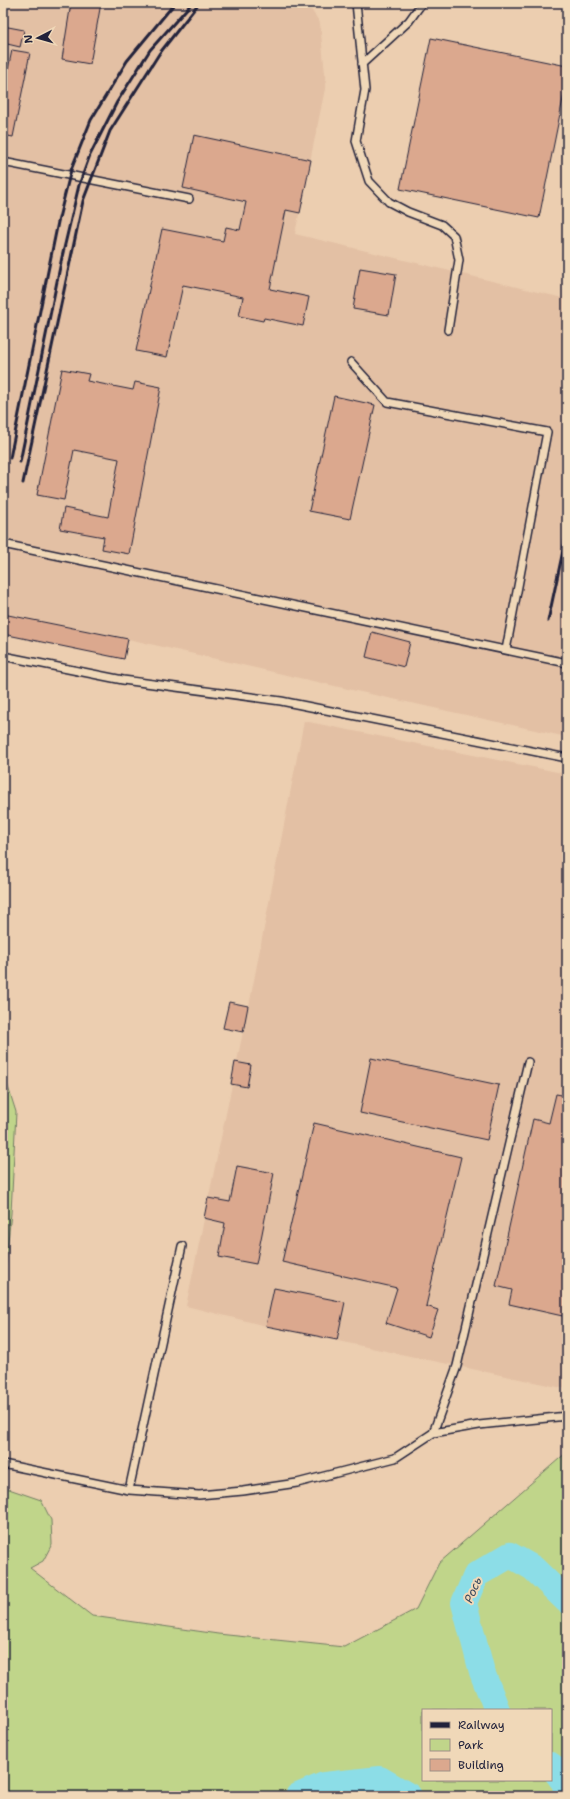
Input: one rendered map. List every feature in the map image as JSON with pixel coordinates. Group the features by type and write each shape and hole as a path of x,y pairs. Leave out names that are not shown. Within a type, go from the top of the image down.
{"lane":[{"path":"356,3 365,90 356,141 369,181 390,202 408,212 442,225 454,236 459,260 448,330"},
{"path":"362,64 409,21 422,3"},
{"path":"3,162 189,199"},
{"path":"351,362 387,402 547,432 506,650"},
{"path":"3,544 567,663"},
{"path":"3,656 123,680 280,701 567,758"},
{"path":"433,1433 457,1366 528,1062"},
{"path":"129,1490 182,1246"},
{"path":"3,1464 129,1490 199,1495 243,1491 297,1483 395,1458 433,1433 479,1425 567,1416"}],"shaded area":[{"path":"3,3 307,3 320,23 326,84 295,234 567,299 567,737 128,639 3,614"},
{"path":"304,721 567,774 567,1389 266,1326 186,1306 243,1032 223,1028 229,1002 249,1006"}],"green space":[{"path":"3,1071 16,1112 11,1213 3,1289"},
{"path":"567,1452 567,1796 3,1796 3,1487 41,1500 51,1520 52,1544 43,1561 30,1568 92,1616 218,1634 344,1647 416,1609 439,1563"}],"building":[{"path":"71,3 101,3 90,64 62,59"},
{"path":"3,26 24,30 20,47 3,43"},
{"path":"431,38 567,66 567,79 539,218 400,189"},
{"path":"12,50 30,53 13,137 3,135 3,94"},
{"path":"194,135 311,160 300,213 286,210 270,289 309,297 303,326 264,318 263,321 239,316 243,297 183,285 167,357 136,351 162,229 223,241 226,227 240,230 246,202 183,188"},
{"path":"360,268 396,274 389,315 353,309"},
{"path":"62,369 89,374 87,381 133,390 135,382 161,387 129,554 102,549 104,537 60,529 64,508 108,517 119,459 74,450 64,500 37,495"},
{"path":"334,396 375,405 350,519 309,511"},
{"path":"3,614 128,639 124,659 3,634"},
{"path":"372,632 410,642 404,667 366,657"},
{"path":"229,1002 248,1006 243,1032 223,1028"},
{"path":"371,1058 499,1085 487,1140 360,1113"},
{"path":"235,1062 251,1065 247,1087 231,1084"},
{"path":"556,1094 567,1096 567,1317 509,1304 512,1290 496,1286 533,1119 549,1123"},
{"path":"314,1123 461,1157 426,1306 438,1310 429,1337 386,1323 397,1288 282,1262"},
{"path":"237,1166 274,1173 256,1264 219,1257 225,1223 204,1218 208,1198 230,1202"},
{"path":"274,1288 345,1302 337,1340 266,1326"}],"waterway":[{"name":"Рось","path":"497,1709 482,1672 464,1603 476,1575 510,1555 533,1568 567,1601"},
{"name":"Рось","path":"552,1766 566,1785 565,1796"},
{"name":"Рось","path":"298,1796 324,1785 380,1779 409,1796"}],"railway":[{"path":"10,458 58,222 71,170 91,120 127,61 175,3"},
{"path":"23,483 83,201 110,131 159,54 199,3"},
{"path":"20,462 62,257 79,185 90,155 117,102 150,50 191,4"},
{"path":"548,621 567,532"}]}
